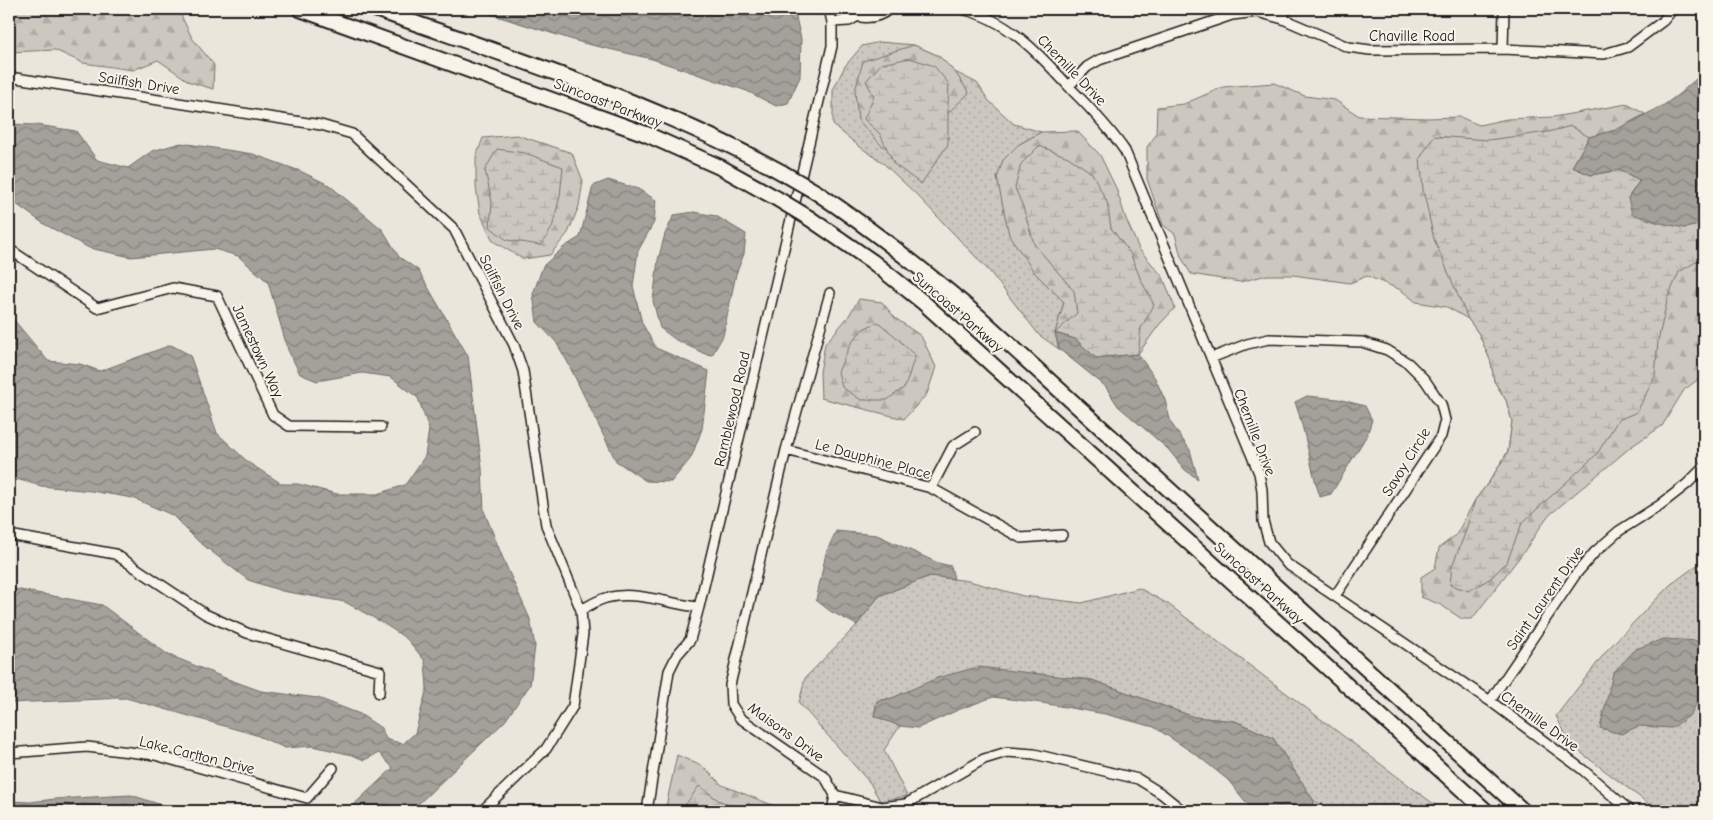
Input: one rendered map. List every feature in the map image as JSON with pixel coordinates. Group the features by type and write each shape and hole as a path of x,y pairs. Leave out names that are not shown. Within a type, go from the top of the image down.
{"highway":[{"name":"Suncoast Parkway","path":"300,9 646,134 722,168 810,218 873,262 924,303 1486,811"},
{"name":"Suncoast Parkway","path":"375,9 664,114 744,151 783,172 816,192 884,239 977,316 1523,811"}],"street":[{"name":"Ramblewood Road","path":"647,811 669,671 677,655 690,640 699,606 832,46 832,22 828,9"},
{"path":"836,9 847,14 857,13 870,17 883,14 889,9"},
{"name":"Chemille Drive","path":"961,9 990,19 1028,43 1112,132 1125,151 1259,473 1262,490 1263,522 1270,542 1286,564 1490,701 1583,770 1630,811"},
{"path":"1282,19 1286,9"},
{"path":"1503,49 1504,9"},
{"name":"Chaville Road","path":"1068,86 1087,68 1100,60 1232,15 1257,12 1282,19 1348,47 1370,50 1503,49 1604,54 1628,47 1663,22 1673,9"},
{"path":"832,22 849,21 857,13"},
{"name":"Sailfish Drive","path":"9,77 321,125 352,134 454,229 514,345 522,371 546,525 581,610 583,634 573,706 546,749 482,811"},
{"name":"Jamestown Way","path":"9,249 97,308 173,288 217,296 273,415 289,426 381,427"},
{"name":"Maisons Drive","path":"830,293 786,450 730,685 731,704 740,718 825,777 835,795"},
{"name":"Savoy Circle","path":"1211,358 1247,344 1268,339 1362,342 1387,350 1408,363 1425,380 1441,404 1445,420 1441,436 1335,596"},
{"path":"931,488 952,446 975,432"},
{"name":"Le Dauphine Place","path":"786,450 931,488 1022,538 1062,535"},
{"name":"Saint Laurent Drive","path":"1490,701 1576,574 1595,552 1619,531 1674,495 1704,466"},
{"path":"9,534 115,554 205,614 248,633 380,671 379,692"},
{"path":"581,610 604,598 622,596 639,596 680,605 699,606"},
{"name":"Lake Carlton Drive","path":"9,753 87,746 155,755 307,798 333,768"},
{"path":"832,811 835,795 882,807 906,804 984,760 1007,752 1034,754 1138,780 1162,794 1183,811"}],"green space":[{"path":"9,9 178,9 192,38 214,65 213,89 190,82 158,60 133,70 83,63 55,50 9,52"},
{"path":"880,42 914,45 939,56 955,72 977,83 989,101 1014,124 1041,132 1018,145 1034,272 1064,302 1055,333 1059,349 1039,335 990,272 918,196 882,162 833,125 833,90 845,66 862,46"},
{"path":"914,45 939,56 955,72 969,93 930,134 896,152 881,145 858,120 855,91 863,61"},
{"path":"910,58 934,66 949,84 948,144 921,184 894,164 880,134 864,119 874,96 866,81 881,64"},
{"path":"1274,83 1305,96 1335,100 1359,116 1460,117 1479,125 1507,119 1553,117 1627,104 1645,114 1616,130 1589,137 1591,175 1619,170 1684,228 1704,224 1704,375 1684,390 1662,426 1632,446 1547,517 1525,550 1472,619 1462,619 1441,605 1421,597 1421,577 1435,568 1439,548 1456,535 1475,500 1489,482 1508,451 1512,421 1506,400 1494,381 1491,362 1479,334 1468,319 1447,307 1416,302 1401,290 1367,276 1350,283 1293,275 1267,275 1240,282 1191,274 1181,257 1175,234 1163,225 1147,179 1147,147 1156,135 1157,107 1184,104 1223,87"},
{"path":"1571,126 1589,137 1572,167 1591,175 1619,170 1640,180 1628,198 1684,228 1704,224 1704,257 1679,272 1668,297 1658,341 1655,376 1637,412 1618,420 1597,454 1522,523 1507,562 1491,578 1469,591 1450,585 1452,566 1475,500 1508,452 1512,421 1506,400 1494,381 1491,362 1479,334 1468,319 1434,239 1423,189 1420,158 1434,136 1488,140 1548,132"},
{"path":"1077,131 1100,155 1116,188 1126,219 1139,249 1163,277 1175,308 1159,325 1138,354 1109,357 1075,339 1055,333 1064,302 1034,272 1009,235 997,178 1003,160 1018,145 1041,132"},
{"path":"517,135 572,153 583,181 579,206 568,233 550,255 523,259 493,241 480,213 476,187 476,157 483,138"},
{"path":"1039,146 1068,157 1092,173 1107,202 1111,228 1130,253 1154,305 1141,328 1138,354 1096,358 1075,339 1055,333 1077,313 1074,291 1034,244 1015,188 1021,164"},
{"path":"497,149 525,153 563,167 560,196 552,228 541,245 507,240 490,227 492,202 485,170"},
{"path":"859,299 882,302 895,318 921,336 936,367 927,394 904,419 821,398 820,372 825,344 848,317"},
{"path":"878,322 915,356 905,387 887,400 861,400 842,387 838,372 851,343 863,329"},
{"path":"1704,560 1704,811 1662,811 1654,808 1571,745 1556,716 1608,649 1670,585"},
{"path":"930,576 969,581 1023,596 1082,603 1139,588 1168,604 1443,811 1334,811 1314,801 1273,738 1235,721 1194,717 1092,680 1036,674 877,701 874,716 900,726 884,750 907,796 880,801 870,783 799,703 805,678 857,625 879,596"},
{"path":"677,755 704,767 722,785 787,811 665,811"},
{"path":"699,786 718,800 745,811 688,811 686,804"}],"water":[{"path":"474,9 794,9 801,39 800,77 788,103 776,106 747,91 652,59 583,43"},
{"path":"1704,72 1704,224 1684,228 1632,214 1628,198 1640,180 1619,170 1591,175 1572,167 1589,137 1616,130 1664,105"},
{"path":"9,124 37,125 76,131 97,160 128,168 152,151 181,143 253,154 300,171 329,185 383,230 399,257 418,270 468,356 482,468 484,511 530,619 535,646 530,685 505,721 411,811 347,811 393,768 379,753 364,760 352,755 313,746 285,748 256,735 126,698 9,703 9,588 102,605 167,654 261,691 318,698 360,714 381,728 386,739 403,744 415,733 427,688 425,661 407,639 345,602 282,591 248,580 198,541 172,515 133,498 91,491 41,486 9,477 9,314 48,361 80,364 100,371 171,345 190,355 217,433 249,463 282,484 298,484 337,494 377,494 405,485 425,456 429,429 418,398 391,377 362,373 317,381 300,374 288,350 268,282 238,256 214,249 131,257 89,248 44,224 9,199"},
{"path":"608,180 638,189 656,200 654,222 638,251 633,286 642,323 656,348 709,371 702,429 691,458 671,482 646,481 616,461 567,361 556,342 537,322 533,294 543,266 564,247 580,237 593,186"},
{"path":"694,212 716,216 746,234 744,254 736,274 723,336 712,355 705,354 676,340 660,328 653,301 658,260 665,234 674,215"},
{"path":"1055,333 1075,339 1096,358 1138,354 1155,378 1165,400 1171,423 1190,450 1198,479 1185,470 1168,449 1118,406 1105,386 1059,349"},
{"path":"1307,396 1338,399 1365,406 1372,420 1367,435 1331,494 1320,497 1295,402"},
{"path":"836,531 877,535 938,563 951,566 954,579 930,576 879,596 857,625 830,611 816,600 826,553"},
{"path":"1663,639 1699,641 1704,639 1704,690 1690,715 1672,728 1639,726 1621,734 1600,728 1613,673 1636,649"},
{"path":"978,667 1092,680 1194,717 1235,721 1273,738 1314,801 1312,811 1253,811 1228,780 1198,756 1154,727 1105,714 993,697 918,728 900,726 874,716 877,701 892,698 937,678"},
{"path":"131,795 180,811 9,811 9,801 30,802"}]}
